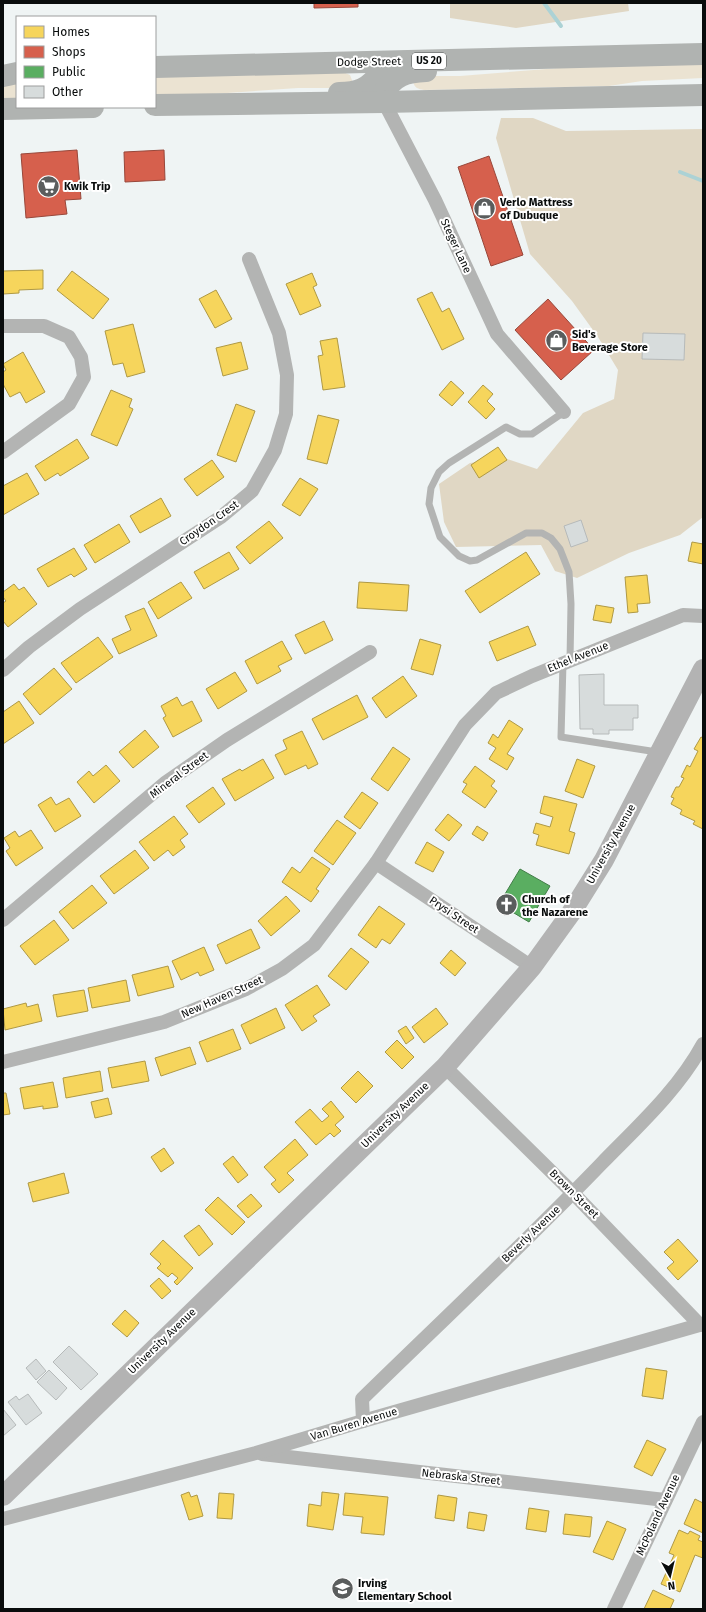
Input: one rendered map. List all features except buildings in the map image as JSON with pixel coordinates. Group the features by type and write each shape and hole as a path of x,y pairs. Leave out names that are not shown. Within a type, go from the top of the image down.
{"highway":[{"name":"Dodge Street","path":"156,105 232,104 382,83 536,58 703,54"},
{"path":"232,104 264,97 299,93 343,93 361,90 370,84 392,81 404,74 416,71 469,71 536,58"},
{"name":"Dodge Street","path":"156,67 603,97 703,95"},
{"path":"603,97 673,83 703,82"},
{"path":"603,97 622,105 639,107 655,108 703,106"},
{"path":"3,109 48,108"}],"main road":[{"name":"University Avenue","path":"3,1496 445,1067 532,967 571,913 604,860 702,674"}],"street":[{"name":"Steger Lane","path":"382,83 434,200 497,334 564,412"},
{"name":"Croydon Crest","path":"3,670 29,647 80,609 221,517 252,491 275,450 286,414 288,375 278,333 249,259"},
{"path":"3,326 44,326 68,337 81,357 84,377 69,404 3,452"},
{"name":"Ethel Avenue","path":"465,725 496,693 532,676 683,615 703,616"},
{"name":"Mineral Street","path":"3,920 165,783 227,740 370,652"},
{"name":"New Haven Street","path":"3,1062 164,1022 246,989 282,969 314,945 376,863 465,725"},
{"name":"Prysi Street","path":"376,863 532,967"},
{"name":"Beverly Avenue","path":"363,1421 362,1399 573,1193 673,1089 693,1062 703,1044"},
{"name":"Brown Street","path":"445,1067 702,1320"},
{"name":"Van Buren Avenue","path":"3,1519 256,1453 702,1320"},
{"name":"McPoland Avenue","path":"614,1609 703,1422"},
{"name":"Nebraska Street","path":"256,1453 665,1500"}],"lane":[{"path":"564,412 532,434 520,434 506,427 449,463 439,472 431,488 429,504 440,536 459,556 470,561 478,560 526,533 542,533 551,538 560,549 569,572 570,604 561,737 660,753"}],"shaded area":[{"path":"450,3 628,3 629,11 516,28 450,18"},
{"path":"703,63 703,78 642,81 609,86 424,90 417,88 413,82 431,76 460,76 559,68"},
{"path":"343,72 350,75 353,83 340,88 298,88 156,98 156,76"},
{"path":"16,82 16,99 3,100 3,84"},
{"path":"501,118 533,118 566,131 703,129 703,517 680,535 629,553 577,578 555,571 541,545 456,547 444,522 439,484 470,463 504,458 537,469 583,413 614,399 618,370 598,337 572,301 530,254 496,138"}],"waterway":[{"path":"544,3 561,26"},
{"path":"680,172 703,181"}],"place":[{"name":"Kwik Trip","path":"48,186"},
{"name":"Verlo Mattress of Dubuque","path":"485,208"},
{"name":"Sid's Beverage Store","path":"556,340"},
{"name":"Church of the Nazarene","path":"507,905"},
{"name":"Irving Elementary School","path":"342,1589"}]}
